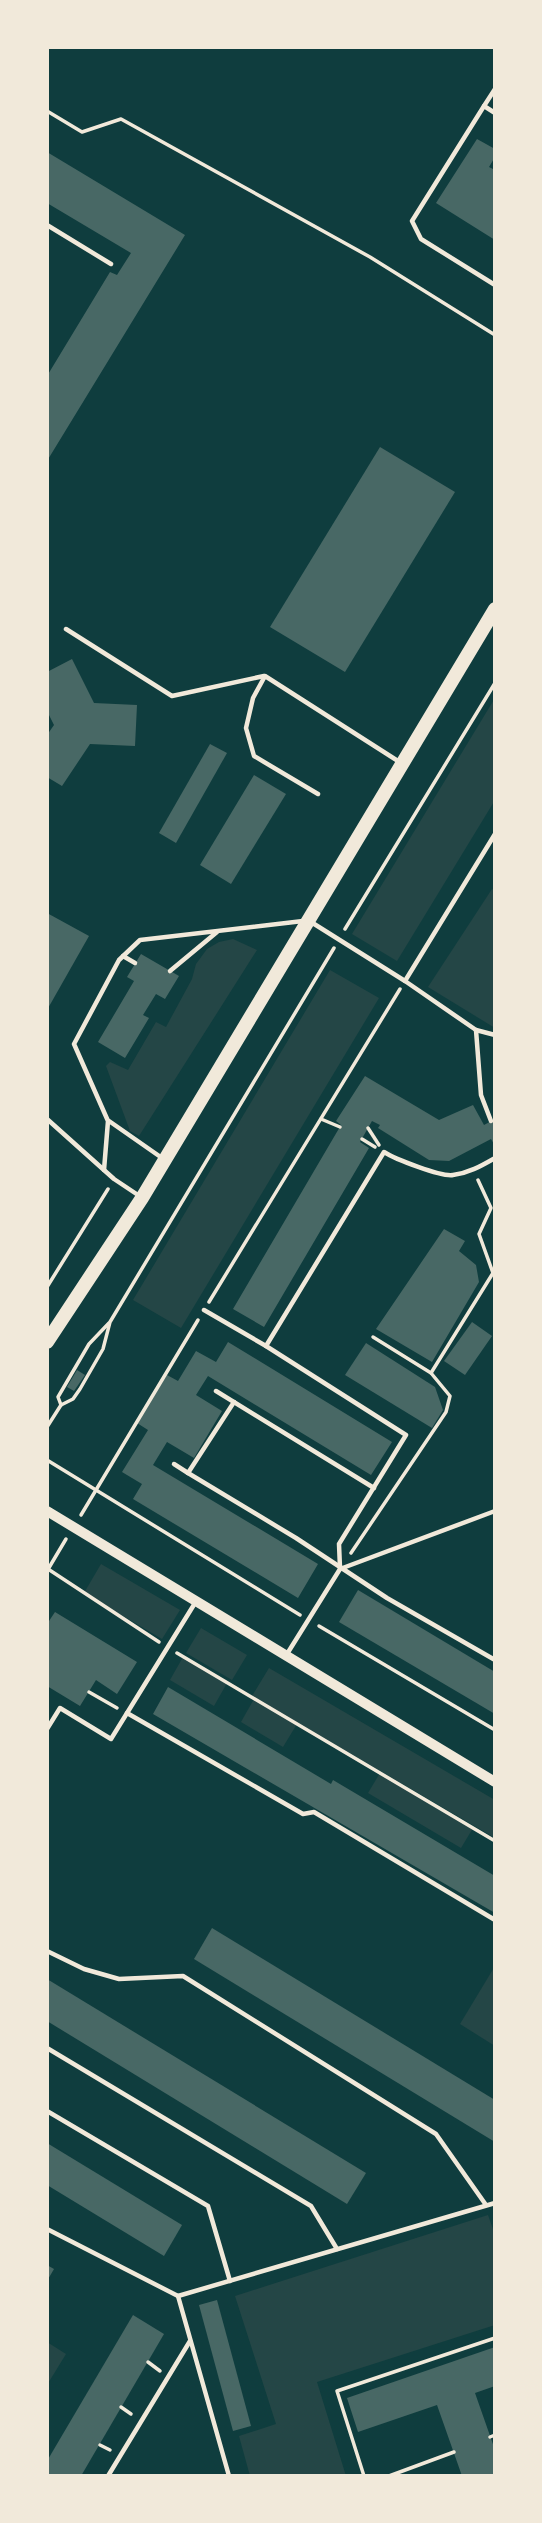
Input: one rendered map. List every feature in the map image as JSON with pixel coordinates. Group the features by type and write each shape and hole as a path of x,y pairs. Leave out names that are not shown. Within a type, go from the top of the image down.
{"main road":[{"path":"47,1342 142,1198 495,609"}],"street":[{"path":"47,1511 495,1782"}],"lane":[{"path":"495,89 412,221 421,239 495,285"},
{"path":"484,106 495,113"},
{"path":"47,225 111,264"},
{"path":"66,629 172,696 265,676 402,764"},
{"path":"265,676 253,698 246,728 254,756 317,794"},
{"path":"405,981 495,834"},
{"path":"104,1170 108,1121 74,1044 123,956 140,940 308,920 477,1030 495,1035"},
{"path":"170,971 217,932"},
{"path":"123,956 135,964"},
{"path":"477,1030 481,1095 491,1121"},
{"path":"47,1119 114,1179 142,1198"},
{"path":"108,1121 165,1159"},
{"path":"266,1346 384,1152 394,1158 449,1176 474,1170 495,1158"},
{"path":"204,1310 406,1435 340,1544 341,1569 285,1656"},
{"path":"216,1391 374,1488"},
{"path":"188,1473 234,1402"},
{"path":"174,1464 296,1538 341,1569 495,1660"},
{"path":"341,1569 495,1511"},
{"path":"47,1729 60,1708 111,1740 196,1602"},
{"path":"127,1713 303,1814 314,1812 495,1920"},
{"path":"47,1951 84,1969 119,1979 183,1976 436,2134 486,2205"},
{"path":"47,2048 311,2206 337,2249"},
{"path":"47,2111 208,2207 230,2281"},
{"path":"47,2229 178,2296 495,2203"},
{"path":"178,2296 229,2476"},
{"path":"108,2476 190,2340"}],"path":[{"path":"47,111 82,132 121,119 370,257 495,335"},
{"path":"61,1405 58,1397 89,1344 110,1321 495,683"},
{"path":"405,981 48,1570 168,1647 495,1841"},
{"path":"321,1119 340,1128"},
{"path":"368,1128 384,1152"},
{"path":"432,1373 493,1273 479,1234 491,1209 474,1170"},
{"path":"47,1287 114,1179"},
{"path":"47,1427 61,1405 73,1399 80,1389 103,1349 110,1321"},
{"path":"341,1569 446,1412 450,1396 432,1373 373,1337"},
{"path":"47,1460 495,1730"},
{"path":"89,1692 127,1713"},
{"path":"364,2476 337,2391 495,2338"},
{"path":"389,2476 454,2452"}],"shaded area":[{"path":"495,698 495,800 397,961 352,934"},
{"path":"492,889 495,891 495,1028 428,987"},
{"path":"233,939 257,950 139,1136 130,1131 106,1066 110,1062 128,1070 156,1022 166,1027 192,979 196,964 207,949 219,942"},
{"path":"330,970 379,998 181,1328 133,1300"},
{"path":"101,1564 180,1610 162,1639 84,1593"},
{"path":"201,1628 247,1655 232,1680 186,1653"},
{"path":"183,1657 227,1683 214,1706 170,1680"},
{"path":"269,1668 495,1800 495,1838 252,1696"},
{"path":"254,1699 297,1724 283,1747 241,1722"},
{"path":"380,1773 473,1828 461,1848 368,1793"},
{"path":"495,1966 495,2046 460,2024"},
{"path":"488,2215 495,2235 495,2325 317,2382 346,2476 250,2476 239,2436 276,2424 235,2296"},
{"path":"47,2342 66,2354 47,2385"}],"building":[{"path":"477,139 495,149 495,157 489,167 495,170 495,240 436,203"},
{"path":"47,152 185,235 47,461 47,376 110,272 117,275 131,253 47,203"},
{"path":"380,447 455,492 345,672 270,627"},
{"path":"72,659 94,703 137,705 135,746 90,744 62,786 47,777 47,735 54,725 47,711 47,672"},
{"path":"210,744 227,753 176,843 159,833"},
{"path":"254,775 286,794 231,884 200,865"},
{"path":"47,913 89,936 47,1010"},
{"path":"141,954 179,976 165,999 156,994 143,1015 149,1018 125,1058 98,1042 134,981 127,977"},
{"path":"365,1076 439,1120 473,1105 484,1125 495,1119 495,1146 491,1139 449,1161 429,1160 378,1128 380,1125 372,1121 360,1142 369,1148 264,1327 233,1309 341,1125 336,1121"},
{"path":"444,1229 465,1241 459,1251 476,1265 479,1282 432,1362 376,1329"},
{"path":"472,1322 492,1336 465,1375 444,1361"},
{"path":"228,1342 392,1442 371,1475 208,1376 196,1395 222,1411 194,1458 167,1442 153,1465 318,1564 298,1598 133,1499 142,1484 122,1472 148,1430 137,1423 167,1375 178,1381 196,1351 216,1362"},
{"path":"366,1343 435,1387 443,1410 432,1428 345,1375"},
{"path":"77,1370 85,1375 74,1391 67,1387"},
{"path":"358,1590 495,1672 495,1714 339,1622"},
{"path":"55,1612 137,1662 117,1694 96,1680 80,1706 47,1686 47,1624"},
{"path":"168,1687 331,1784 333,1780 495,1876 495,1913 153,1714"},
{"path":"212,1928 495,2100 495,2142 194,1959"},
{"path":"47,1979 366,2173 347,2204 47,2021"},
{"path":"47,2143 182,2225 164,2256 47,2185"},
{"path":"47,2265 54,2269 47,2281"},
{"path":"217,2300 251,2426 233,2431 199,2305"},
{"path":"133,2315 164,2334 81,2476 47,2476 47,2461"},
{"path":"495,2347 495,2386 475,2393 495,2450 495,2476 462,2476 437,2405 358,2432 347,2398"}]}
